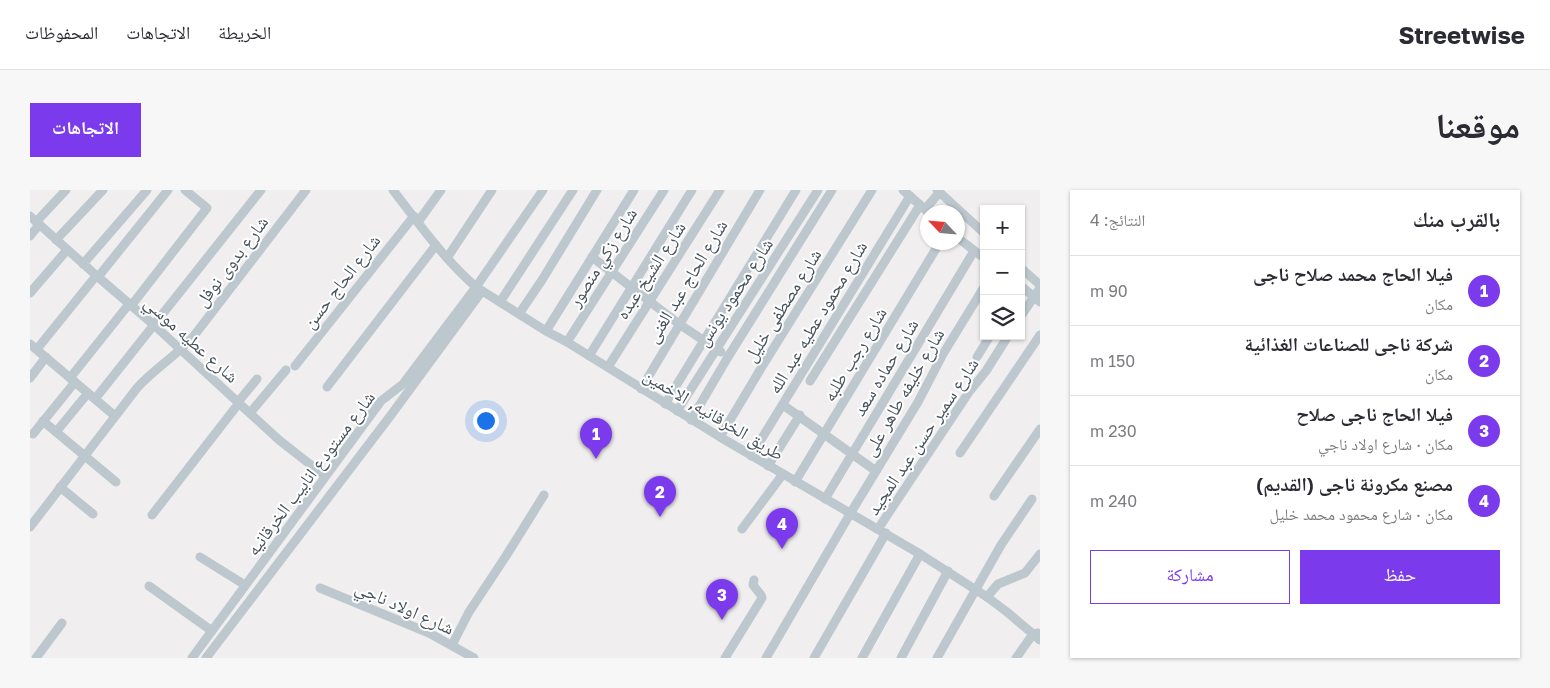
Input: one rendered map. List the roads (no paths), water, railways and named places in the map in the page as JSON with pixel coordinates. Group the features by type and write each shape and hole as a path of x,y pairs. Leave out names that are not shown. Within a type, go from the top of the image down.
{"street":[{"path":"30,236 35,221 66,190"},
{"path":"56,240 103,190"},
{"path":"83,264 147,190"},
{"path":"114,416 33,347 97,277 168,190"},
{"path":"33,434 72,380 207,208 185,190"},
{"path":"56,432 92,396 154,325 261,190"},
{"name":"شارع بدوى نوفل","path":"30,527 114,416 144,380 181,350 193,337 306,190"},
{"name":"طريق الخرقانيه, الاخمين","path":"393,190 447,258 479,289 691,420 948,571 976,589 1038,635"},
{"name":"شارع الحاج حسن","path":"250,413 441,190"},
{"path":"447,258 492,190"},
{"path":"479,289 543,190"},
{"path":"500,302 573,190"},
{"path":"519,314 597,190"},
{"path":"546,331 634,190"},
{"name":"شارع زكي منصور","path":"567,342 664,190"},
{"path":"589,356 692,190"},
{"name":"شارع الشيخ عبده","path":"608,367 720,190"},
{"name":"شارع الحاج عبد الغنى","path":"641,389 760,190"},
{"path":"665,404 796,190"},
{"name":"شارع محمود يونس","path":"677,411 818,190"},
{"path":"691,420 832,190"},
{"name":"شارع مصطفى خليل","path":"720,437 872,190"},
{"path":"927,205 938,191 980,229"},
{"path":"907,193 920,205"},
{"name":"شارع محمود عطيه عبد الله","path":"752,456 907,193"},
{"path":"810,381 920,215"},
{"name":"شارع عطيه موسي","path":"35,221 154,325 278,440 325,476"},
{"path":"965,244 980,255"},
{"path":"327,387 436,245"},
{"path":"30,293 67,250"},
{"name":"شارع رجب طلبه","path":"795,482 935,250"},
{"name":"شارع حماده سعد","path":"825,500 974,251"},
{"path":"592,257 679,324 728,357"},
{"path":"1025,272 1040,286 1037,299 1025,312"},
{"path":"1025,281 1029,275"},
{"name":"شارع مستودع انابيب الخرقانيه","path":"192,658 381,401 403,384 479,289"},
{"name":"شارع مستودع انابيب الخرقانيه","path":"206,658 391,415 479,289"},
{"path":"1025,290 1037,299"},
{"name":"شارع خليفه طاهر على","path":"766,658 980,294"},
{"path":"960,453 1040,335"},
{"path":"977,357 988,340"},
{"name":"شارع سمير حسن عبد المجيد","path":"814,658 882,531 969,392 986,371 1005,340"},
{"path":"30,378 46,357"},
{"path":"152,515 257,379"},
{"path":"783,405 800,415 876,471"},
{"path":"768,466 800,415"},
{"path":"43,421 116,482"},
{"path":"994,496 1040,429"},
{"path":"742,529 783,474"},
{"path":"60,487 93,514"},
{"path":"452,645 469,612 544,495"},
{"path":"937,658 1001,545 1032,499"},
{"path":"862,658 920,554"},
{"path":"987,597 998,584 1025,573 1040,554"},
{"path":"200,556 245,585"},
{"path":"901,658 948,571"},
{"path":"726,658 762,598 762,594 753,585 754,580"},
{"path":"149,586 212,631"},
{"name":"شارع اولاد ناجي","path":"320,588 385,614 452,645 474,658"},
{"path":"36,658 62,623"},
{"path":"1016,658 1038,635"}],"place":[{"name":"فيلا الحاج محمد صلاح ناجى","path":"596,459"},
{"name":"شركة ناجى للصناعات الغذائية","path":"660,517"},
{"name":"مصنع مكرونة ناجى (القديم)","path":"782,549"},
{"name":"فيلا الحاج ناجى صلاح","path":"722,620"}]}
